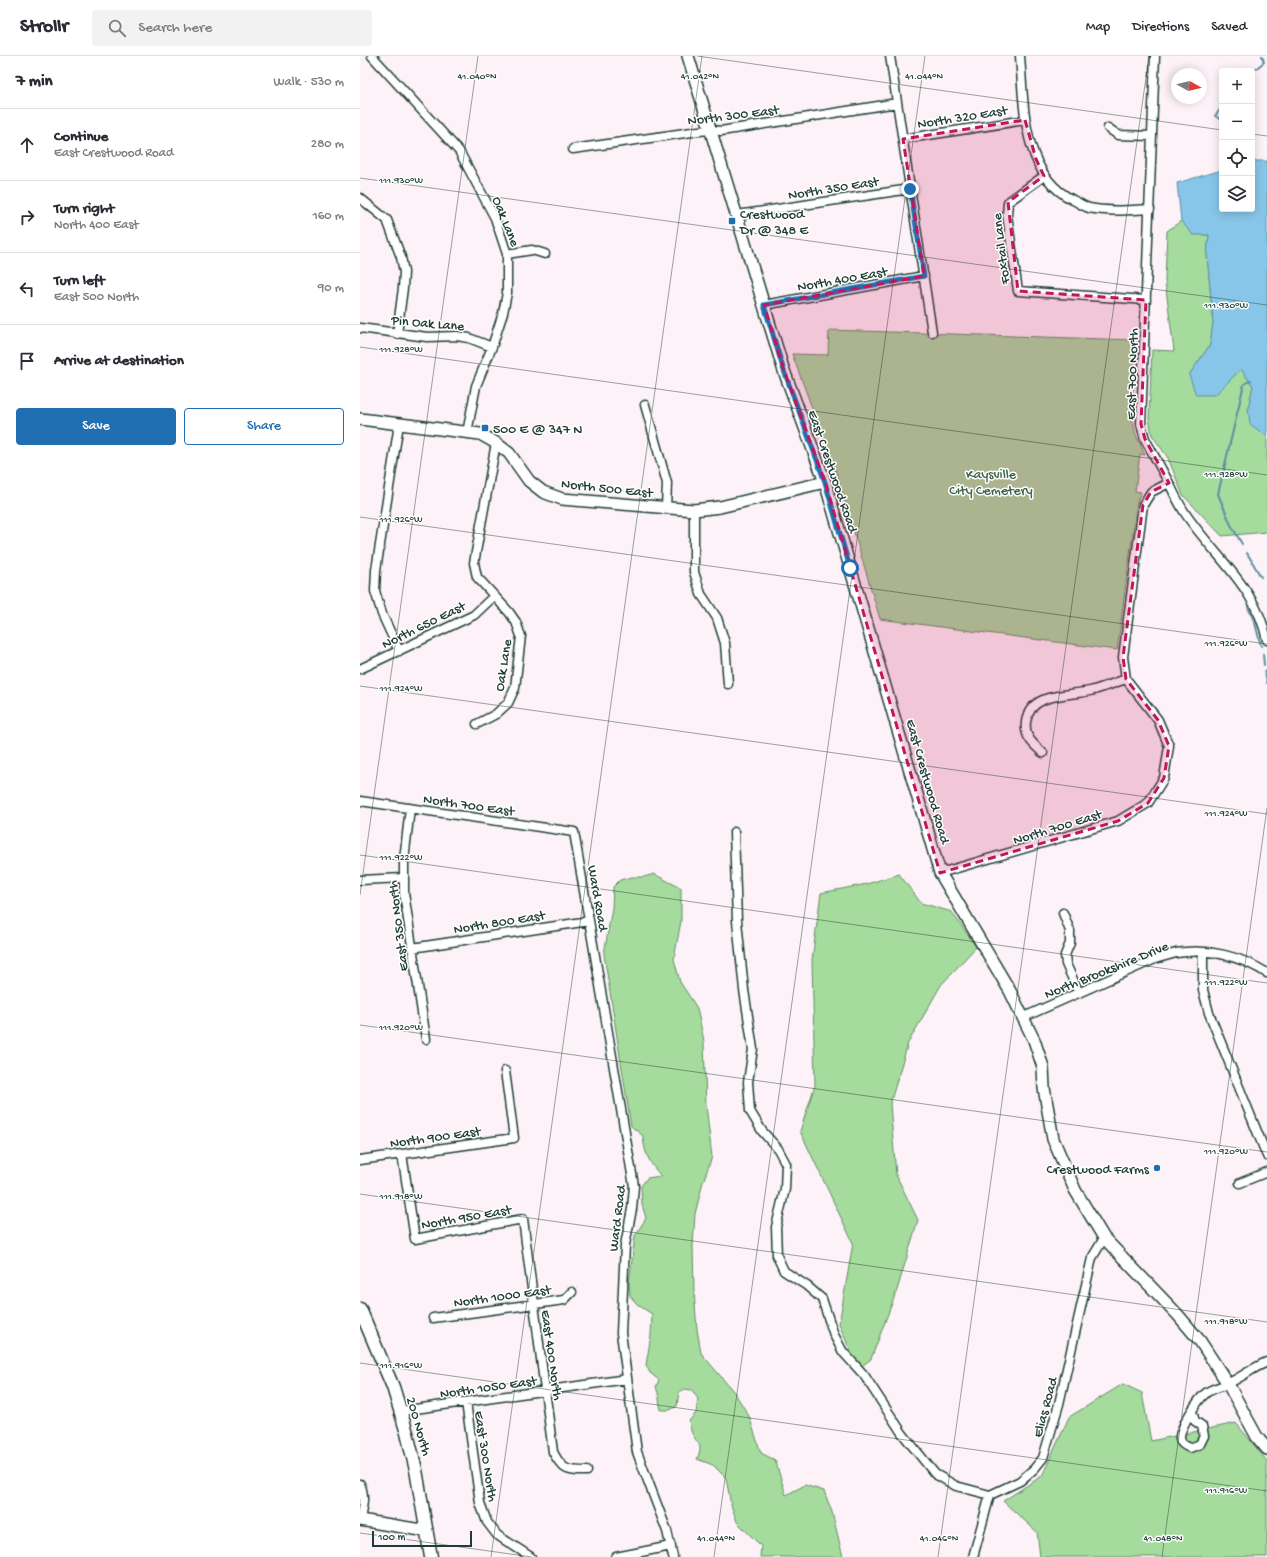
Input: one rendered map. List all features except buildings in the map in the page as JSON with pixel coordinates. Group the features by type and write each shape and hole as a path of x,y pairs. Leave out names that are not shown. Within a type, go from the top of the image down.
{"main road":[{"name":"200 North","path":"360,1309 393,1387 401,1410 416,1470 431,1557"}],"street":[{"name":"Oak Lane","path":"372,56 459,151 495,218 507,254 507,293 503,313 492,347 476,386 467,433"},
{"name":"East Crestwood Road","path":"688,56 783,368 825,482 940,873 1006,984 1024,1017 1034,1040 1043,1067 1048,1112 1053,1139 1075,1190 1104,1238 1183,1320 1200,1341 1228,1384 1257,1437 1267,1449"},
{"path":"890,56 932,332"},
{"path":"1020,56 1025,120 1036,159 1044,176 1062,195 1088,208 1113,210 1150,209"},
{"name":"East 700 North","path":"1155,56 1141,424 1145,439 1185,513 1234,574 1256,607 1264,626 1267,640"},
{"name":"North 300 East","path":"573,149 710,130 721,131 897,103"},
{"name":"North 320 East","path":"903,139 1025,120"},
{"path":"1108,128 1118,135 1152,136"},
{"name":"Foxtail Lane","path":"1044,176 1008,202 1007,215 1018,291 1146,300"},
{"name":"North 350 East","path":"737,215 910,189"},
{"path":"360,198 387,220 401,257 404,272 397,334"},
{"path":"507,254 532,250 545,254"},
{"name":"North 400 East","path":"764,305 924,276"},
{"name":"Pin Oak Lane","path":"360,328 427,338 457,336 469,338 492,347"},
{"path":"645,405 667,483 666,508"},
{"name":"North 500 East","path":"360,419 480,434 496,443 509,454 529,481 543,492 562,499 694,510 720,507 825,482"},
{"path":"399,424 376,570 375,591 382,614 399,651"},
{"name":"Oak Lane","path":"478,724 496,714 508,703 515,688 521,636 516,622 477,577 474,563 496,443"},
{"path":"1043,753 1033,744 1026,733 1026,721 1031,709 1040,701 1051,696 1091,691 1126,679 1123,657 1143,505 1151,492 1169,484"},
{"path":"694,510 694,572 701,594 717,618 725,643 728,684"},
{"name":"North 650 East","path":"360,669 474,615 494,596"},
{"name":"North 700 East","path":"940,873 1118,821 1148,803 1164,778 1169,746 1158,720 1126,679"},
{"name":"North 700 East","path":"360,801 574,832"},
{"name":"East 350 North","path":"410,808 404,860 404,892 426,1040"},
{"name":"Ward Road","path":"574,832 634,1186 632,1209 624,1252 621,1333 627,1379 637,1452 667,1531 673,1557"},
{"path":"734,832 737,921 744,990 753,1049 748,1082 750,1111 762,1131 778,1149 786,1164 785,1189 776,1227 777,1256 784,1271 807,1286 822,1299 834,1335 843,1352 864,1375 902,1433 935,1474 956,1486 990,1495 973,1557"},
{"path":"360,880 404,878"},
{"path":"1063,913 1070,931 1070,943 1065,955 1066,964 1079,993"},
{"name":"North 800 East","path":"412,948 589,921"},
{"path":"1203,952 1203,990 1209,1014 1267,1156"},
{"name":"North Brookshire Drive","path":"1024,1017 1155,960 1176,953 1203,952 1232,956 1256,966 1267,973"},
{"name":"North 900 East","path":"360,1160 514,1138 505,1071"},
{"name":"North 950 East","path":"402,1154 415,1239 523,1219"},
{"path":"1240,1183 1267,1172"},
{"name":"East 400 North","path":"523,1219 553,1452 560,1465 571,1470 587,1471"},
{"name":"Elias Road","path":"990,1495 1020,1481 1034,1469 1043,1458 1059,1404 1092,1258 1104,1238"},
{"name":"North 1000 East","path":"433,1318 564,1300 572,1292"},
{"path":"1192,1412 1197,1402 1206,1392 1228,1384 1267,1362"},
{"name":"North 1050 East","path":"401,1410 627,1379"},
{"name":"East 300 North","path":"466,1402 480,1503 487,1522 496,1534 531,1557"},
{"path":"360,1484 363,1492 360,1519 426,1531"},
{"path":"616,1557 671,1546"}],"highlighted area":[{"path":"1025,120 1036,159 1044,176 1008,202 1018,291 1146,300 1141,424 1145,439 1169,483 1151,492 1143,505 1123,657 1126,679 1158,720 1169,746 1164,778 1148,803 1118,821 940,873 825,482 783,368 764,305 924,276 903,139"}],"green space":[{"path":"1181,221 1193,234 1209,235 1207,254 1213,322 1210,345 1189,375 1215,395 1241,369 1253,386 1248,408 1262,433 1267,435 1267,532 1222,536 1183,495 1168,458 1152,435 1149,418 1152,350 1174,351 1165,281 1167,231"},
{"name":"Kaysville City Cemetery","path":"829,330 1135,340 1132,418 1136,435 1145,455 1140,454 1135,491 1141,492 1137,502 1117,650 880,619 837,475 792,354 828,355"},
{"path":"654,874 681,888 681,921 674,959 680,982 697,1008 704,1041 706,1105 712,1157 703,1182 695,1214 693,1246 694,1292 697,1329 701,1353 734,1392 749,1416 761,1453 775,1460 786,1495 805,1485 824,1491 832,1512 843,1557 760,1557 761,1546 737,1522 731,1505 726,1478 713,1465 697,1459 700,1447 691,1432 689,1421 696,1413 698,1399 692,1390 685,1389 679,1392 677,1406 670,1410 661,1410 656,1387 659,1380 650,1373 646,1365 651,1335 652,1314 638,1305 630,1296 629,1283 635,1236 646,1218 642,1205 641,1186 647,1178 661,1176 648,1158 643,1136 631,1126 604,954 612,908 613,887 620,880 632,877 644,877"},
{"path":"899,874 921,903 952,912 976,947 941,985 908,1043 890,1104 896,1175 918,1220 897,1290 871,1359 858,1369 839,1324 853,1243 800,1131 815,1085 812,960 821,893 867,884"},
{"path":"1123,1384 1142,1393 1151,1441 1236,1423 1267,1461 1267,1557 1040,1557 1037,1532 1003,1501 1042,1476 1069,1417"}],"water":[{"path":"1255,161 1267,161 1267,435 1250,424 1248,408 1253,386 1241,369 1215,395 1196,395 1189,375 1210,345 1213,322 1207,254 1209,235 1193,235 1181,221 1177,183 1219,171 1219,212 1255,212"}],"waterway":[{"path":"1255,70 1264,62 1262,56"},
{"path":"1219,111 1215,116 1219,118"},
{"path":"1242,544 1231,525 1218,494 1244,384 1251,380"},
{"path":"1247,553 1261,577"},
{"path":"1248,607 1255,623 1261,646"},
{"path":"1263,654 1264,665"},
{"path":"1265,671 1267,683"}],"place":[{"name":"Crestwood Dr @ 348 E","path":"732,221"},
{"name":"500 E @ 347 N","path":"485,428"},
{"name":"Crestwood Farms","path":"1157,1168"}],"route":[{"path":"850,568 825,482 783,368 764,305 924,276 910,189"}]}
